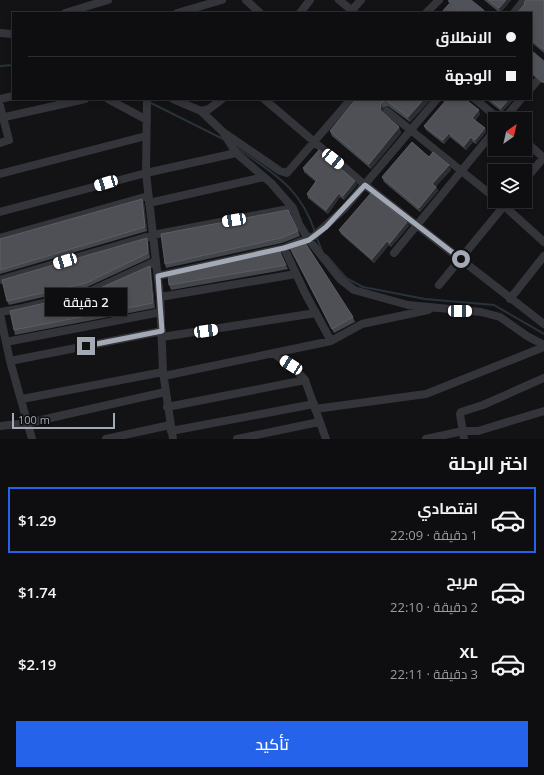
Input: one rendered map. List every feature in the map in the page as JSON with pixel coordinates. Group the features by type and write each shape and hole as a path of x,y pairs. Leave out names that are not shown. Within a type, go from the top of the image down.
{"main road":[{"path":"453,0 467,12"},
{"path":"464,0 479,12"},
{"path":"532,57 543,73"},
{"path":"532,67 543,73"}],"street":[{"path":"68,12 80,7 108,0"},
{"path":"180,12 222,0"},
{"path":"246,0 259,12"},
{"path":"301,12 310,0"},
{"path":"340,0 354,12 361,0"},
{"path":"427,12 438,0"},
{"path":"515,12 524,0"},
{"path":"532,87 543,73"},
{"path":"0,99 12,96"},
{"path":"1,118 81,100"},
{"path":"110,100 147,120"},
{"path":"147,100 146,173 160,297 165,392 172,432"},
{"path":"175,100 201,111 223,132 280,171 287,173 312,142 350,100"},
{"path":"201,111 209,109 221,100"},
{"path":"265,100 312,142 365,185 544,324"},
{"path":"158,276 284,248 309,240 330,223 365,185 436,100"},
{"path":"476,100 491,112"},
{"path":"510,112 520,100"},
{"path":"0,106 1,118 9,140 0,143"},
{"path":"387,111 461,173 488,193"},
{"path":"223,132 236,153 264,177 293,208 299,224 309,240 340,279 354,290 408,305 436,309 481,312 500,317 544,346"},
{"path":"0,174 146,136"},
{"path":"394,253 488,139"},
{"path":"532,147 544,157 532,172"},
{"path":"0,212 146,173 236,153"},
{"path":"0,238 149,200 264,177"},
{"path":"0,280 153,235 293,208"},
{"path":"439,285 461,259 499,208"},
{"path":"510,208 544,242"},
{"path":"284,248 331,341"},
{"path":"510,299 544,256"},
{"path":"32,439 22,399 10,361 0,313 89,292 156,261"},
{"path":"160,297 296,274"},
{"path":"22,399 164,374 331,341 362,324 436,309"},
{"path":"6,342 161,312"},
{"path":"10,361 162,334 316,313"},
{"path":"106,439 172,432 314,407 426,394 544,346"},
{"path":"273,353 293,367 305,380 326,439"},
{"path":"463,435 460,414 462,412 483,405 544,378"},
{"path":"167,407 305,380"},
{"path":"0,426 28,422 165,392"},
{"path":"426,439 463,435 544,411"},
{"path":"237,439 319,422"}],"building":[{"path":"488,0 506,0 499,8"},
{"path":"526,0 544,0 543,49 532,40 532,12 518,12 525,4 524,3"},
{"path":"449,4 460,12 442,12"},
{"path":"355,100 386,100 381,103 380,110 399,127 369,164 330,131"},
{"path":"386,100 423,100 408,117"},
{"path":"446,100 466,100 479,110 472,118 485,128 475,140 471,137 464,146 449,133 443,140 424,126"},
{"path":"491,100 508,100 501,108"},
{"path":"412,142 429,157 433,152 449,165 432,184 436,187 419,208 382,177"},
{"path":"319,150 355,181 343,196 339,193 326,210 307,194 317,180 303,168"},
{"path":"371,193 407,222 390,243 387,241 372,259 339,230"},
{"path":"142,199 145,227 0,270 0,239"},
{"path":"288,210 298,231 281,238 165,264 161,234"},
{"path":"147,238 148,253 86,283 7,301 2,280"},
{"path":"304,241 353,317 332,329 290,247"},
{"path":"279,250 286,265 169,285 168,275"},
{"path":"150,266 153,303 14,330 10,311 89,293"}],"waterway":[{"path":"0,66 12,65"},
{"path":"149,102 225,140"},
{"path":"237,148 274,174 284,183 302,204 315,232"},
{"path":"316,236 322,251"},
{"path":"326,255 346,278 363,287 425,299 494,305 544,334"}],"route":[{"path":"86,346 162,331 158,276 284,248 309,240 344,210 365,185 461,259"}]}
